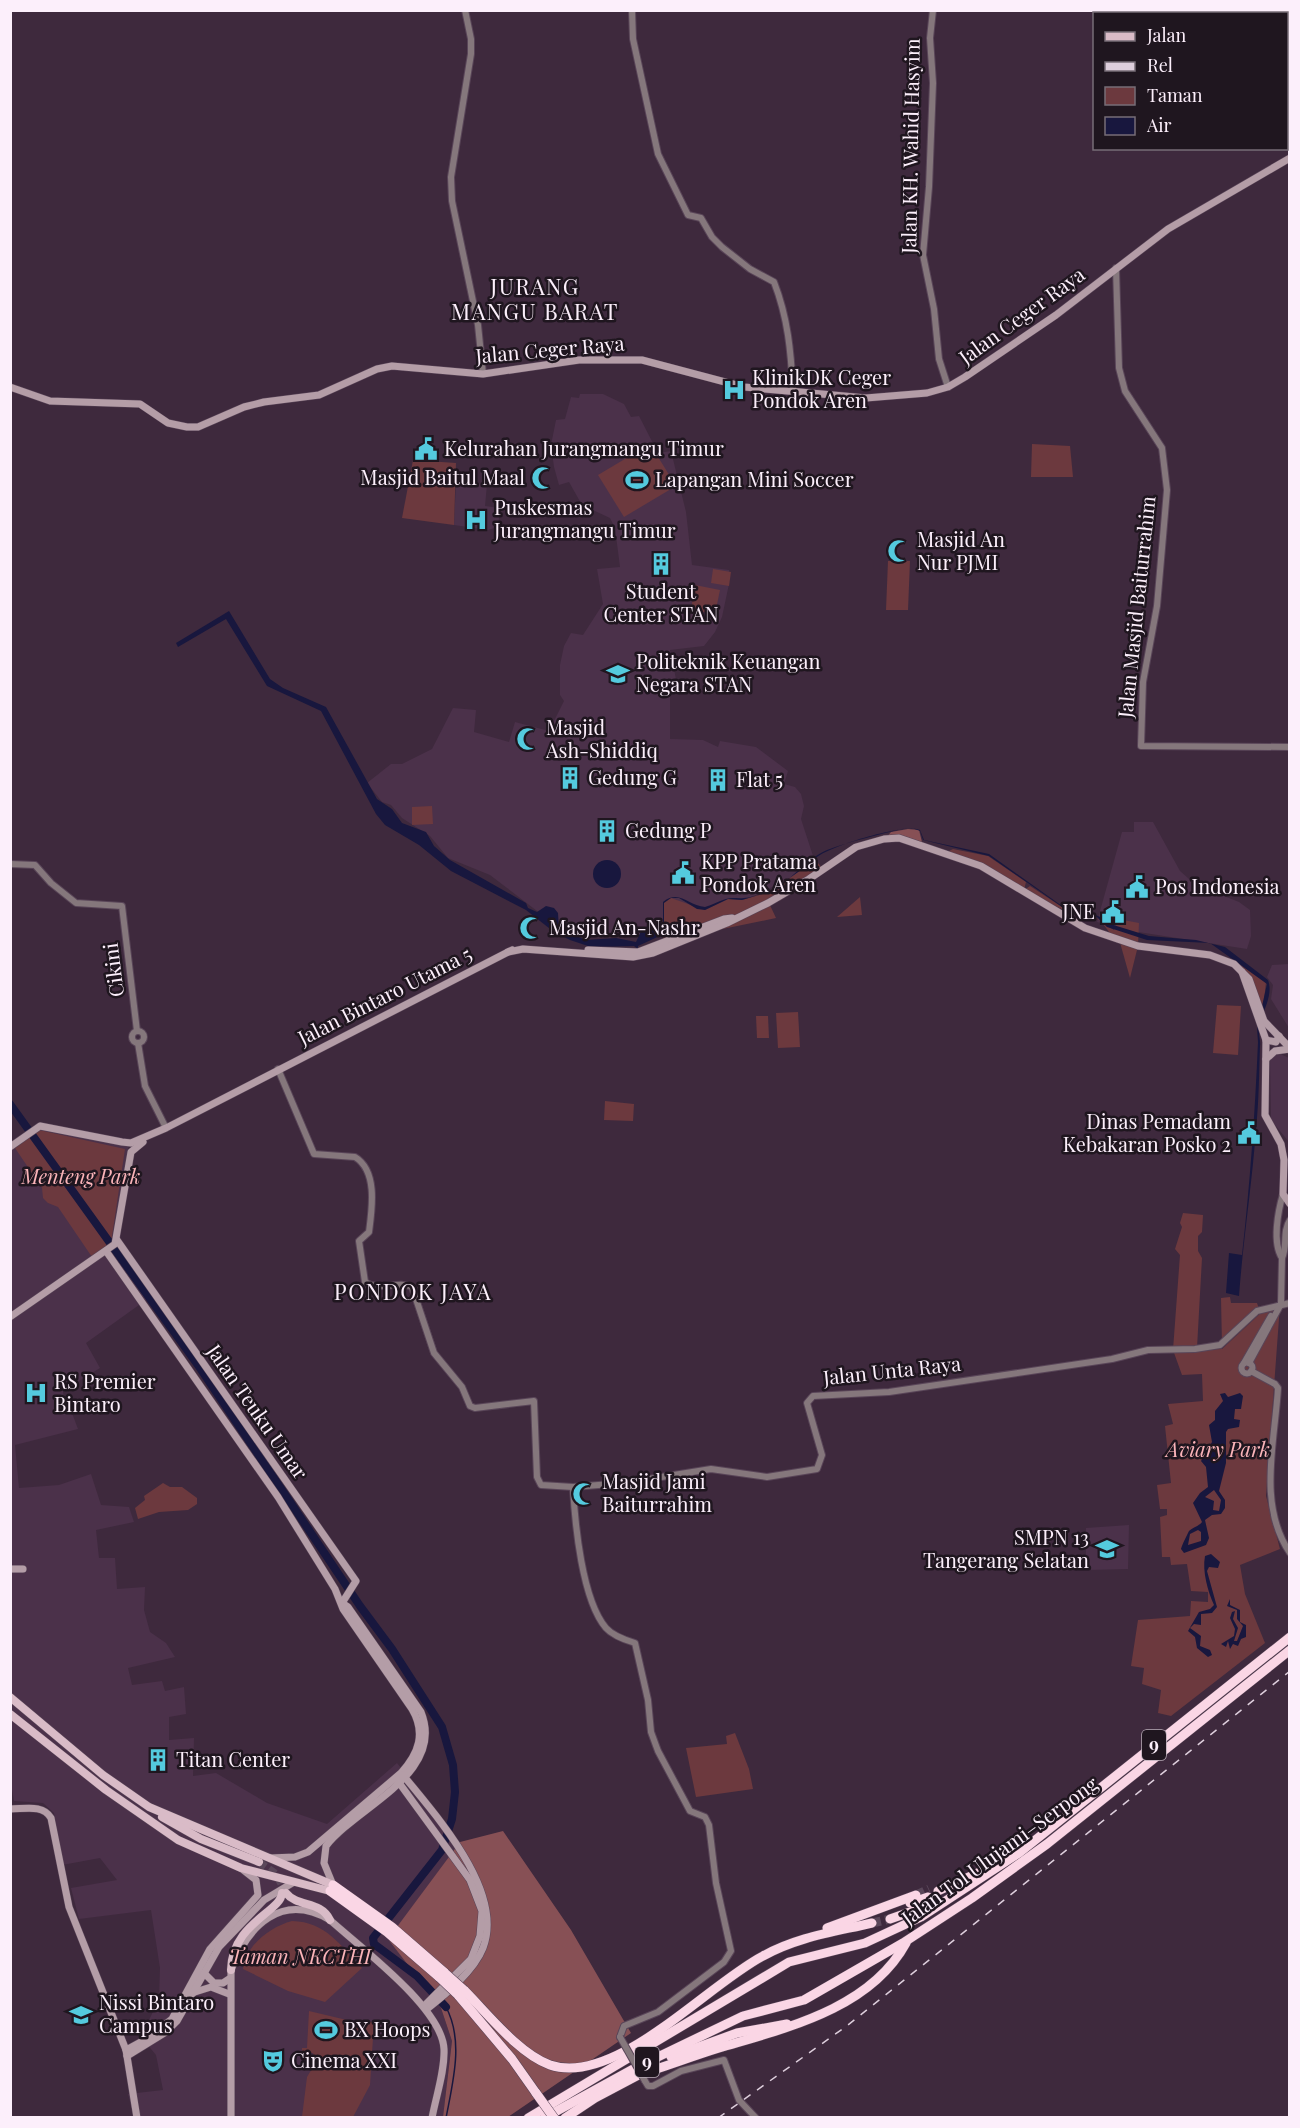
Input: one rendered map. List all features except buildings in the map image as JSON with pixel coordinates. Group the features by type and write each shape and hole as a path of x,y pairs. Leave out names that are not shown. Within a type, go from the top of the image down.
{"highway":[{"name":"Jalan Tol Ulujami–Serpong","path":"528,2118 789,1962 865,1943 921,1917 1019,1853 1290,1637"},
{"name":"Jalan Tol Ulujami–Serpong","path":"544,2118 637,2067 743,2016 804,2000 907,1941 1047,1844 1290,1650"},
{"path":"332,1888 389,1929 534,2057 549,2065 583,2068 602,2062 650,2036 759,1957 802,1938 932,1892 1019,1853"},
{"path":"890,1918 932,1904 988,1868"},
{"path":"885,1909 916,1895"},
{"path":"802,1938 872,1923"},
{"path":"565,2118 595,2098 643,2078 798,2023 837,2006 873,1983 888,1970 907,1941"},
{"path":"461,1993 554,2118"}],"main road":[{"name":"Jalan Ceger Raya","path":"10,387 50,401 140,404 168,423 187,427 198,427 244,407 264,402 319,395 384,367 419,367 483,374 579,360 642,360 665,364 728,385 866,398 927,393 948,387 1040,326 1168,229 1290,158"},
{"name":"Jalan Bintaro Utama 5","path":"162,1129 522,945 614,953 638,952 677,941 724,919 735,918 809,879 856,846 884,839 899,838 981,866 1085,928 1138,946 1216,956 1241,970 1265,1028"},
{"path":"1265,1028 1279,1036 1290,1048"},
{"path":"1265,1028 1265,1111 1267,1122 1283,1151 1282,1194 1290,1204"},
{"path":"1266,1040 1276,1042 1279,1036"},
{"path":"1266,1059 1275,1051 1290,1048"},
{"path":"10,1147 39,1127 131,1143 162,1129"},
{"path":"10,1317 112,1246 131,1152 136,1146 162,1129"},
{"path":"122,1142 131,1152"},
{"name":"Jalan Teuku Umar","path":"112,1246 278,1497 342,1603 343,1610 412,1709 418,1722 418,1746 400,1778 326,1846 324,1863 332,1888"},
{"name":"Jalan Teuku Umar","path":"112,1246 356,1581 349,1596 342,1603"},
{"path":"10,1569 23,1569"},
{"path":"10,1697 103,1775 185,1832 258,1864 202,1845 147,1817"},
{"path":"10,1714 106,1790 178,1840 241,1869 294,1882 332,1888"},
{"path":"400,1778 484,1894 488,1922 486,1937 479,1954 434,2001 425,2007"},
{"name":"Jalan Teuku Umar","path":"270,1858 295,1857 308,1852 400,1778"},
{"path":"149,1807 270,1858 332,1888"},
{"path":"10,1809 39,1808 50,1816 69,1907 127,2053 137,2118"},
{"path":"241,1869 256,1880 261,1898"},
{"path":"127,2053 166,2032 177,2021 214,1944 261,1898 294,1882"},
{"path":"231,2118 229,1979 231,1959 240,1937 254,1921 278,1903 284,1893 294,1900 318,1906 330,1920 425,2007 438,2025 444,2050 432,2118"},
{"path":"191,1991 205,1974 219,1947 261,1898"},
{"path":"231,1970 250,1934 271,1916 300,1910 314,1912 330,1920"},
{"path":"205,1974 214,1983 223,1983 229,1979"},
{"path":"191,1991 211,1987 229,1994"}],"street":[{"path":"465,10 471,39 471,54 451,177 452,201 478,325 483,374"},
{"path":"632,10 633,39 658,154 688,215 701,218 712,237 722,247 750,269 774,282 782,302 791,342 793,391"},
{"name":"Jalan KH. Wahid Hasyim","path":"933,10 930,38 933,83 929,187 923,255 934,309 939,359 948,387"},
{"name":"Jalan Masjid Baiturrahim","path":"1116,268 1119,368 1125,391 1162,448 1167,490 1160,583 1143,682 1141,746 1290,747"},
{"name":"Cikini","path":"10,864 35,865 51,883 76,903 122,906 137,1030 144,1037 138,1043 145,1086 162,1129"},
{"name":"Jalan Unta Raya","path":"278,1069 314,1154 355,1157 368,1170 372,1198 369,1232 359,1241 365,1282 369,1285 412,1287 434,1353 462,1387 470,1406 478,1408 534,1401 539,1484 573,1487 624,1483 711,1469 767,1477 817,1469 822,1455 807,1403 813,1396 889,1392 1008,1372 1112,1359 1148,1350 1213,1347 1225,1343 1257,1311 1281,1304"},
{"path":"1282,1194 1279,1215 1279,1253 1282,1258"},
{"path":"1279,1215 1290,1219 1285,1229 1281,1304 1273,1313 1243,1371 1251,1371 1278,1388 1270,1497 1274,1520 1290,1553"},
{"path":"1281,1304 1290,1303"},
{"path":"573,1487 574,1516 585,1576 598,1614 607,1629 623,1640 635,1643 648,1700 651,1732 658,1751 690,1811 705,1818 710,1825 716,1883 731,1951 724,1962 658,2012 624,2026 620,2037 648,2086 653,2086 681,2072 724,2060 739,2100 756,2118"}],"shaded area":[{"name":"Politeknik Keuangan Negara STAN","path":"580,394 603,394 624,404 631,417 639,416 658,453 671,451 686,512 692,565 729,570 729,584 722,617 715,632 704,646 670,650 677,684 670,686 670,739 703,740 718,747 720,741 756,747 788,771 784,784 795,787 801,794 804,806 801,819 815,862 802,873 751,897 638,936 591,937 573,934 554,924 490,875 448,858 430,836 402,818 391,805 382,802 367,783 391,764 402,764 432,749 453,708 476,710 474,732 509,742 515,722 549,731 564,701 560,695 560,665 564,646 571,633 583,635 603,604 597,569 620,567 615,528 610,518 582,505 569,482 559,485 554,467 551,445 556,420 565,419 571,397 579,398"},
{"path":"456,482 487,484 485,506 500,508 498,527 488,530 454,525"},
{"path":"1134,822 1153,822 1180,871 1189,879 1199,886 1239,902 1250,910 1251,936 1247,949 1132,931 1097,922 1122,832 1134,832"},
{"path":"919,830 923,846 886,838 891,832"},
{"path":"1290,964 1289,1028 1271,999 1273,985 1267,977 1272,965"},
{"path":"1276,1052 1289,1058 1289,1142 1271,1120 1270,1058"},
{"path":"39,1129 129,1145 112,1245 146,1300 86,1343 100,1368 63,1391 65,1410 72,1413 78,1429 15,1445 19,1488 59,1485 91,1474 101,1505 129,1507 134,1522 96,1530 99,1558 115,1558 117,1589 145,1587 144,1610 150,1632 166,1643 175,1657 128,1668 132,1685 162,1681 165,1691 184,1687 186,1714 169,1717 169,1740 194,1738 193,1776 216,1773 267,1803 327,1824 397,1763 460,1842 389,1939 441,2008 452,2041 443,2117 134,2117 128,2094 163,2090 156,2055 141,2037 159,1999 160,1968 151,1910 79,1919 71,1888 117,1880 100,1858 62,1865 54,1813 43,1803 14,1801 11,1784 10,1149"},
{"name":"SMPN 13 Tangerang Selatan","path":"1129,1525 1128,1569 1086,1570 1086,1528"},
{"path":"503,1831 571,1930 631,2033 508,2117 443,2117 452,2041 441,2008 388,1939 460,1842"}],"green space":[{"name":"Lapangan Mini Soccer","path":"650,444 676,486 624,517 598,475"},
{"path":"1032,444 1070,446 1073,477 1031,477"},
{"path":"413,460 456,463 454,525 402,518"},
{"path":"888,561 910,561 908,610 886,610"},
{"path":"713,569 731,572 729,586 711,583"},
{"path":"695,585 720,590 715,614 691,610"},
{"path":"432,806 433,824 412,825 412,807"},
{"path":"953,849 988,856 1026,882 1024,890 1030,886 1065,909 1075,909 1072,914 945,853"},
{"path":"814,858 822,868 781,900 769,903 776,918 703,933 663,950 664,902 671,898 705,910 728,899 742,900 772,891"},
{"path":"860,897 862,915 837,917"},
{"path":"1118,919 1139,923 1138,946 1130,978 1119,939 1112,936 1102,922 1114,930"},
{"path":"1228,954 1266,982 1263,1009 1247,974"},
{"path":"1217,1005 1241,1006 1238,1055 1213,1053"},
{"path":"798,1012 800,1047 778,1048 776,1013"},
{"path":"756,1016 768,1016 769,1038 757,1038"},
{"path":"605,1101 634,1104 633,1121 604,1120"},
{"name":"Menteng Park","path":"39,1130 125,1149 111,1243 92,1257 58,1207 43,1198 42,1188 15,1148"},
{"name":"Aviary Park","path":"1183,1213 1203,1215 1202,1232 1198,1236 1198,1251 1202,1258 1197,1348 1179,1350 1222,1349 1264,1310 1280,1305 1266,1496 1280,1549 1240,1565 1245,1594 1265,1643 1171,1716 1158,1713 1161,1690 1142,1684 1144,1668 1131,1666 1138,1620 1190,1616 1191,1601 1208,1602 1208,1592 1191,1591 1187,1564 1171,1565 1170,1557 1162,1557 1160,1517 1167,1515 1167,1509 1160,1509 1157,1485 1171,1483 1165,1426 1173,1424 1168,1404 1203,1401 1202,1374 1182,1375 1173,1350 1180,1255 1175,1249 1182,1227 1180,1223"},
{"path":"1230,1297 1231,1303 1257,1303 1259,1309 1222,1346 1221,1298"},
{"path":"163,1483 170,1487 182,1487 197,1498 197,1504 188,1510 159,1512 138,1519 135,1508 145,1500 144,1496"},
{"path":"735,1733 749,1769 753,1789 696,1797 686,1748 727,1744 726,1736"},
{"name":"Taman NKCTHI","path":"292,1921 304,1922 323,1930 339,1943 362,1968 325,2002 288,1991 243,1969 249,1952 260,1938"},
{"path":"309,2011 351,2021 374,2022 370,2085 353,2117 302,2117 307,2077 316,2062 313,2053 302,2053 302,2048 307,2048"}],"water":[{"path":"229,611 270,679 283,688 326,707 377,799 392,809 402,823 426,832 434,846 450,860 526,903 528,908 537,912 546,906 554,908 558,913 559,929 586,940 616,938 636,942 642,929 648,926 663,929 663,902 669,898 674,897 679,898 671,898 664,903 664,934 638,946 638,949 634,946 591,947 554,932 526,910 451,871 419,845 385,825 376,814 321,711 267,686 226,619 178,647 176,643"},
{"path":"900,829 874,836 848,843 873,835"},
{"path":"913,829 920,830 924,840 989,854 1062,906 1079,908 1105,919 1107,923 1149,936 1208,943 1147,940 1107,927 1097,917 1079,909 1065,909 989,856 923,840 920,831"},
{"path":"848,843 815,858 790,878 806,864 820,854"},
{"path":"607,860 617,864 621,874 617,884 607,888 597,884 593,874 597,864"},
{"path":"757,895 742,900 728,899 705,910 697,909 679,898 705,907 728,898"},
{"path":"1211,944 1225,947 1268,980 1269,986 1268,998 1259,1028 1257,1119 1239,1296 1226,1293 1229,1253 1242,1255 1254,1122 1257,1028 1267,984"},
{"path":"1225,1393 1228,1397 1240,1393 1243,1396 1241,1409 1235,1409 1234,1419 1240,1420 1239,1427 1228,1429 1226,1432 1226,1463 1219,1491 1225,1500 1225,1508 1221,1514 1212,1515 1205,1520 1209,1538 1206,1545 1184,1553 1181,1549 1189,1531 1202,1522 1193,1503 1208,1487 1206,1467 1201,1461 1212,1442 1209,1425 1215,1420 1215,1411 1223,1401 1220,1394","holes":["1214,1490 1221,1500 1219,1511 1213,1510 1214,1501 1205,1497","1198,1530 1201,1532 1201,1541 1188,1545 1190,1534"]},
{"path":"1211,1554 1220,1562 1218,1568 1209,1567 1207,1571 1217,1607 1212,1613 1201,1614 1201,1625 1194,1624 1190,1628 1201,1636 1200,1646 1210,1650 1212,1655 1208,1657 1197,1648 1195,1637 1188,1631 1199,1612 1210,1609 1214,1605 1204,1568 1205,1556"},
{"path":"1230,1599 1230,1605 1240,1610 1240,1622 1246,1625 1246,1637 1241,1639 1238,1646 1233,1644 1230,1649 1228,1641 1226,1647 1221,1644 1234,1636 1235,1629 1230,1618 1232,1612 1235,1611 1233,1619 1238,1628 1234,1641 1237,1641 1243,1626 1237,1619 1237,1610 1227,1606"}],"waterway":[{"path":"10,1104 200,1368 360,1606 392,1649 442,1727 453,1765 455,1792 452,1819 442,1850 373,1938 374,1944 417,1976 446,2007"},
{"path":"446,2007 455,2033 456,2047 454,2076 446,2118"}],"tunnel":[{"path":"259,1862 277,1875 286,1893"},
{"path":"916,1895 929,1889"},
{"path":"872,1923 890,1919"}],"railway":[{"path":"718,2118 848,2025 1290,1671"}],"place":[{"name":"KlinikDK Ceger Pondok Aren","path":"734,390"},
{"name":"Kelurahan Jurangmangu Timur","path":"426,449"},
{"name":"Masjid Baitul Maal","path":"543,478"},
{"name":"Lapangan Mini Soccer","path":"637,480"},
{"name":"Puskesmas Jurangmangu Timur","path":"476,520"},
{"name":"Masjid An Nur PJMI","path":"899,551"},
{"name":"Student Center STAN","path":"661,564"},
{"name":"Politeknik Keuangan Negara STAN","path":"618,674"},
{"name":"Masjid Ash-Shiddiq","path":"528,739"},
{"name":"Gedung G","path":"570,778"},
{"name":"Flat 5","path":"718,780"},
{"name":"Gedung P","path":"607,831"},
{"name":"KPP Pratama Pondok Aren","path":"683,873"},
{"name":"Pos Indonesia","path":"1137,887"},
{"name":"JNE","path":"1113,912"},
{"name":"Masjid An-Nashr","path":"531,928"},
{"name":"Dinas Pemadam Kebakaran Posko 2","path":"1249,1133"},
{"name":"RS Premier Bintaro","path":"36,1393"},
{"name":"Masjid Jami Baiturrahim","path":"584,1494"},
{"name":"SMPN 13 Tangerang Selatan","path":"1107,1549"},
{"name":"Titan Center","path":"158,1760"},
{"name":"Nissi Bintaro Campus","path":"81,2015"},
{"name":"BX Hoops","path":"326,2030"},
{"name":"Cinema XXI","path":"273,2061"}],"district":[{"name":"JURANG MANGU BARAT","path":"535,300"},
{"name":"PONDOK JAYA","path":"413,1292"}]}
